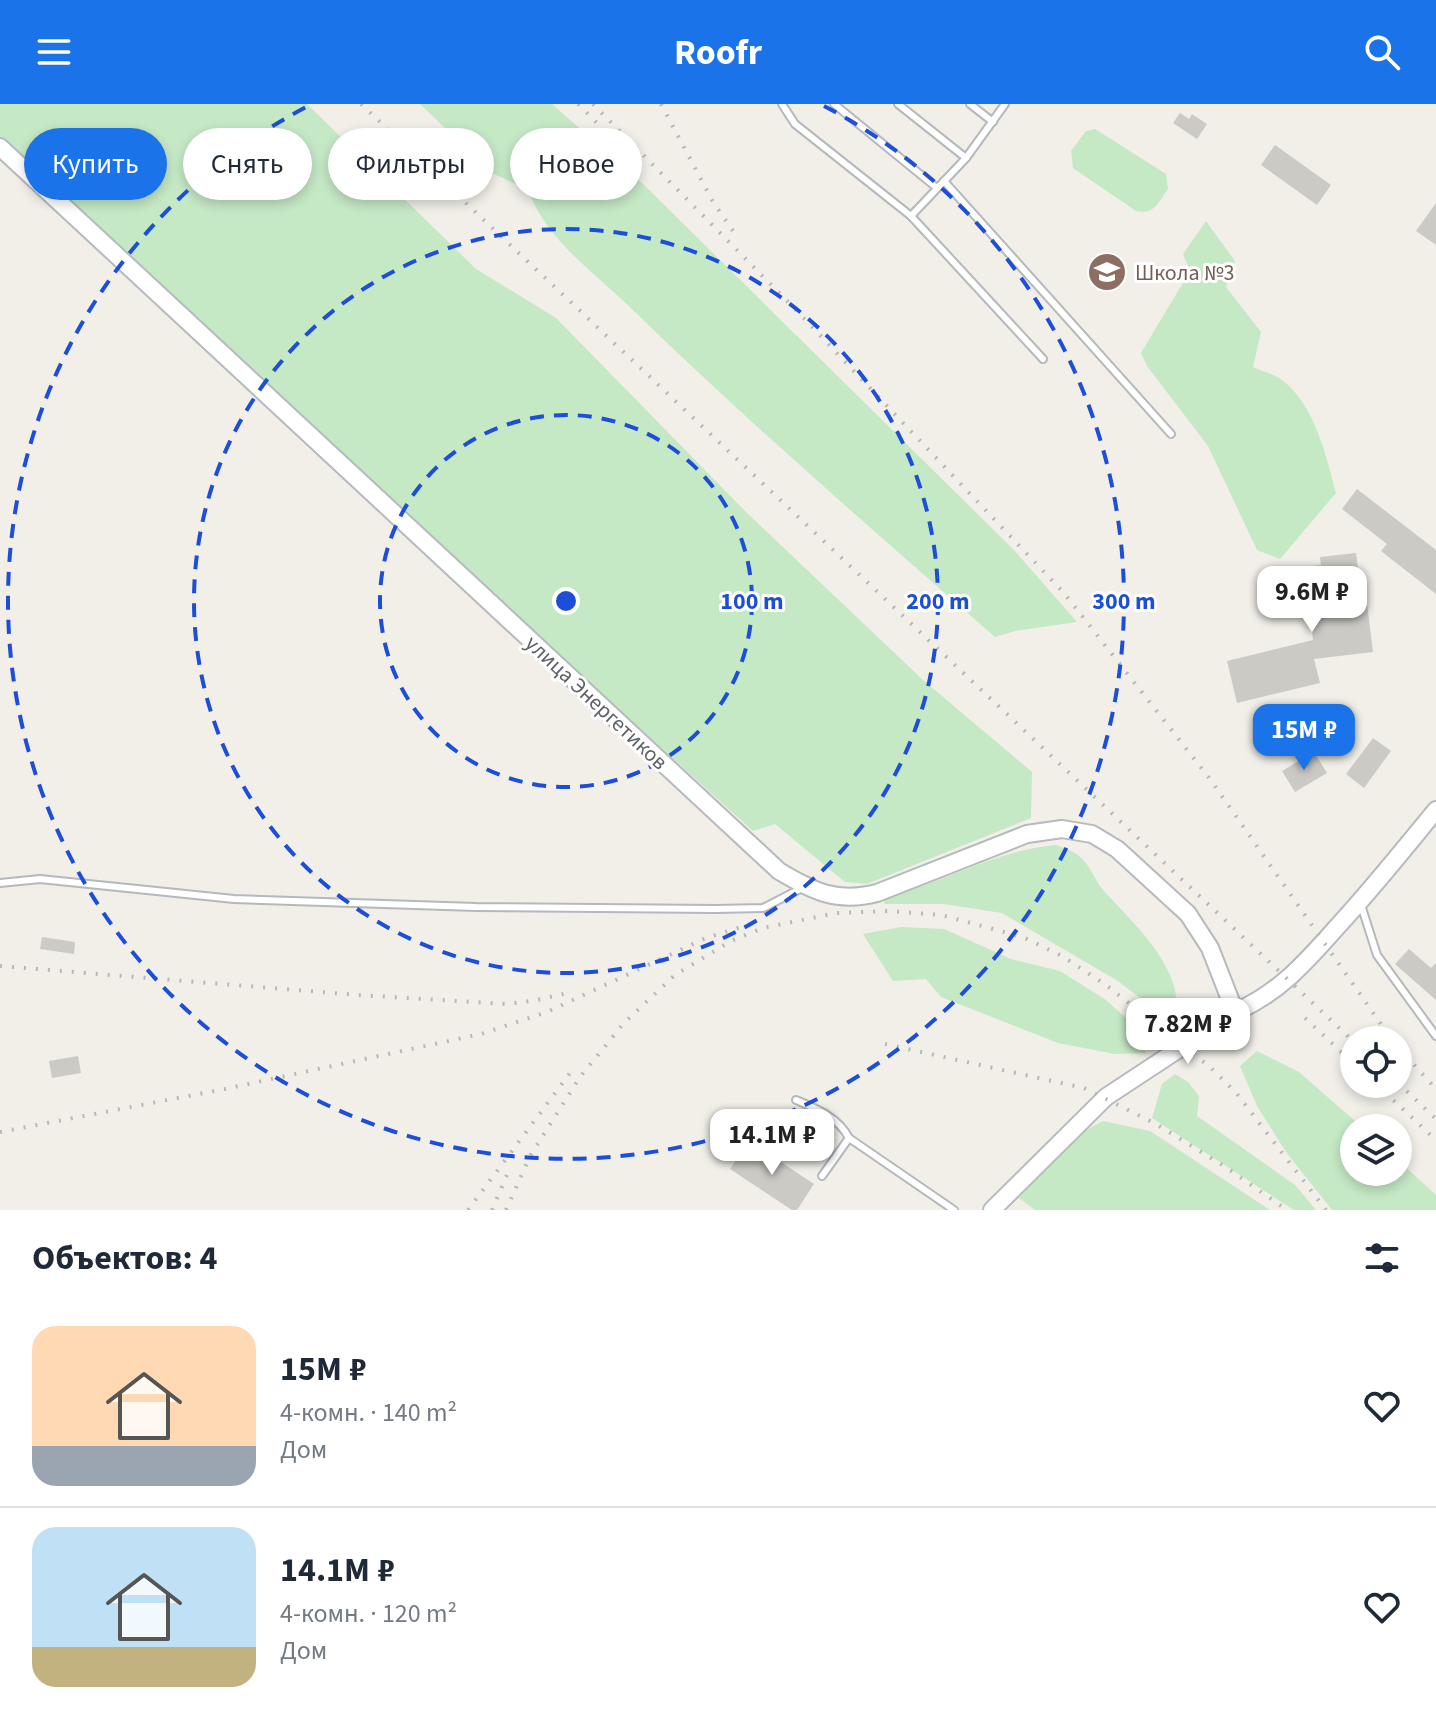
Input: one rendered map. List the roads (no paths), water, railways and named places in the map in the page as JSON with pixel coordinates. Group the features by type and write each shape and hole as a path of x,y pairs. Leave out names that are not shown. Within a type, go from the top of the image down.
{"street":[{"name":"улица Энергетиков","path":"0,147 779,871 805,887 839,898 856,898 877,893 1027,834 1062,829 1092,834 1117,849 1188,914 1210,948 1235,1012"},
{"path":"992,1210 1106,1097 1235,1012 1258,1002 1295,975 1436,810"}],"lane":[{"path":"782,104 795,124 911,216 1043,359"},
{"path":"834,104 937,188"},
{"path":"898,104 966,158"},
{"path":"970,104 993,122"},
{"path":"911,216 966,158 1005,104"},
{"path":"944,181 1171,434"},
{"path":"0,883 40,879 249,900 476,907 716,909 763,908 805,887"},
{"path":"1360,902 1377,955 1436,1036"},
{"path":"796,1100 842,1125 849,1138 954,1210"},
{"path":"822,1176 849,1138"}],"railway":[{"path":"361,104 1340,1029"},
{"path":"578,104 599,125"},
{"path":"593,104 798,312 1064,593 1210,779 1382,1026"},
{"path":"661,104 712,200 737,237"},
{"path":"506,1210 530,1156 580,1077 624,1023 675,975 731,941 763,928 836,913 890,911 941,915 1023,937 1062,956 1106,985 1210,1067 1237,1094 1326,1210"},
{"path":"0,1132 225,1089 481,1034 547,1012 706,938 744,926"},
{"path":"0,966 507,1004 572,992"},
{"path":"1305,1018 1340,1051"},
{"path":"885,1044 1084,1088 1156,1124 1287,1210"},
{"path":"1412,1062 1436,1089"},
{"path":"468,1210 573,1069"},
{"path":"1412,1096 1436,1119"},
{"path":"1391,1098 1436,1140"},
{"path":"492,1210 509,1170"}],"place":[{"name":"Школа №3","path":"1107,272"}]}
